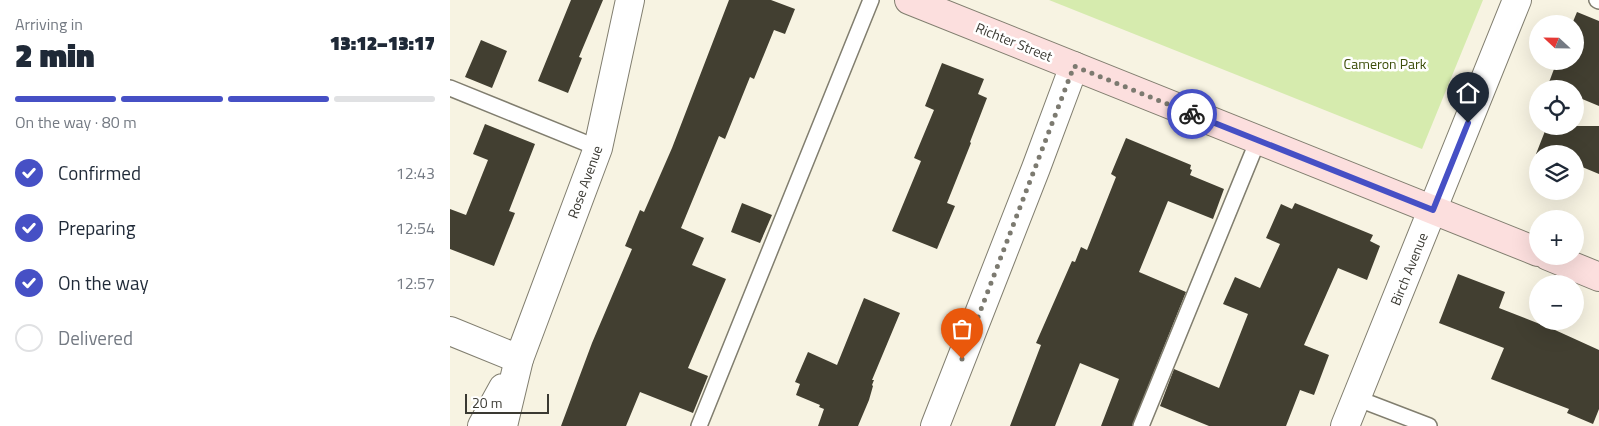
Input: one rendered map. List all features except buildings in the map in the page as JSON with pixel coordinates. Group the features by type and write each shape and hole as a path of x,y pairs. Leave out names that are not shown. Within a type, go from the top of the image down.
{"main road":[{"name":"Richter Street","path":"909,0 1529,248"},
{"path":"1570,265 1599,277"}],"street":[{"name":"Rose Avenue","path":"503,426 519,359 598,148 630,0"},
{"name":"Birch Avenue","path":"1345,426 1517,0"},
{"path":"935,426 1074,66"},
{"path":"450,331 519,359"},
{"name":"Rose Avenue","path":"482,426 519,359"}],"lane":[{"path":"699,426 871,0"},
{"path":"450,88 598,148"},
{"path":"1141,426 1258,140"},
{"path":"1356,398 1429,426"}],"green space":[{"name":"Cameron Park","path":"1049,0 1483,0 1422,149"}],"way so far":[{"path":"962,359 1074,66 1192,114"}],"route":[{"path":"1192,114 1433,210 1468,123"}]}
